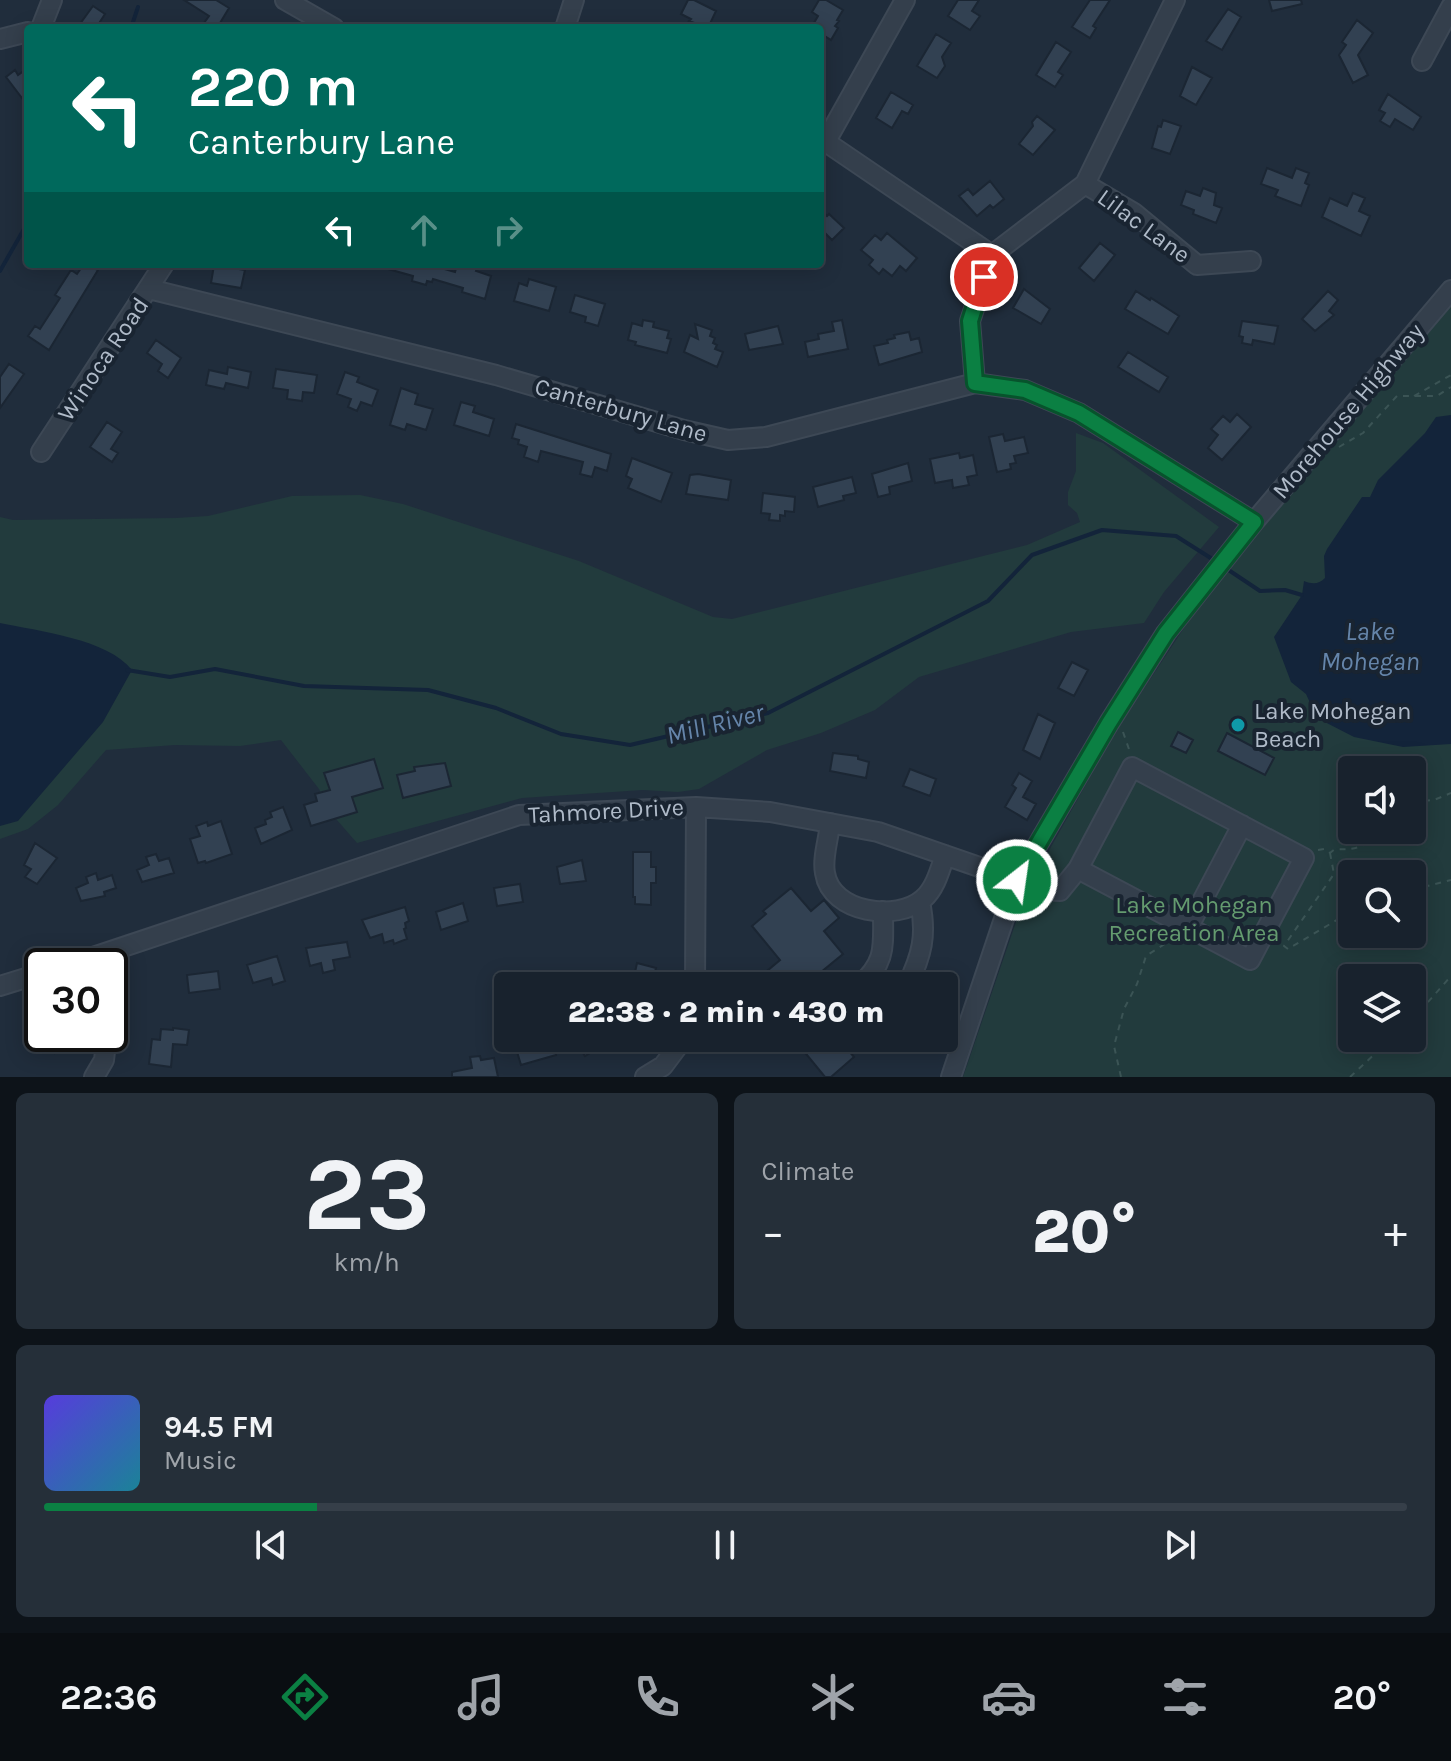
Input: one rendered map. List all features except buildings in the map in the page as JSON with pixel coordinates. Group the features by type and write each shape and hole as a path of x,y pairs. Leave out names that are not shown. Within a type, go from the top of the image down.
{"street":[{"path":"43,24 52,0"},
{"path":"285,0 305,22"},
{"path":"566,24 574,0"},
{"path":"824,138 905,0"},
{"path":"975,383 970,321 992,255 1085,184 1175,0"},
{"path":"1422,61 1451,7"},
{"path":"0,39 24,33"},
{"path":"824,141 992,255"},
{"name":"Lilac Lane","path":"1085,184 1134,213 1197,265 1251,261"},
{"name":"Winoca Road","path":"41,452 162,268"},
{"name":"Canterbury Lane","path":"149,289 496,375 728,440 766,437 975,383 1025,390 1079,413 1254,522"},
{"name":"Morehouse Highway","path":"951,1077 1017,880 1166,633 1254,522 1451,290"},
{"path":"1132,767 1242,825 1304,858 1250,960 1078,869 1132,767"},
{"path":"695,972 696,807"},
{"name":"Tahmore Drive","path":"128,949 519,815 696,807 770,812 878,832 1017,880 1036,890 1060,891 1078,869"},
{"path":"830,823 824,872 840,898 858,908 883,911 913,907 926,897 945,855"},
{"path":"1188,928 1242,825"},
{"path":"913,972 925,927 920,902"},
{"path":"874,972 883,954 883,911"},
{"path":"0,986 24,979"},
{"path":"94,1077 105,1052"},
{"path":"645,1077 663,1066 674,1052"}],"path":[{"path":"1410,398 1451,375"},
{"path":"1339,447 1363,433 1397,396 1437,396 1451,387"},
{"path":"1426,801 1451,793"},
{"path":"1338,919 1288,949 1284,946 1334,874 1330,853 1335,849 1355,850 1366,844"},
{"path":"1426,886 1451,880"},
{"path":"1121,1077 1114,1046 1124,1009 1137,984 1146,956 1188,928"},
{"path":"1426,1004 1451,976"},
{"path":"1350,1077 1377,1052"}],"green space":[{"name":"Lake Mohegan Recreation Area","path":"1451,304 1451,1077 963,1077 1027,890 1114,734 1209,590 1358,410"},
{"path":"1076,433 1103,443 1219,527 1164,592 1144,623 1071,632 919,677 875,710 821,733 767,750 699,789 522,798 357,843 330,812 319,789 281,740 240,746 175,745 106,750 58,805 28,829 0,839 0,517 13,520 176,518 208,516 292,496 360,495 403,504 579,561 713,617 732,619 1027,545 1080,522 1077,513 1068,505 1068,492 1076,471"}],"water":[{"name":"Lake Mohegan","path":"1451,415 1451,744 1403,747 1354,737 1317,718 1306,694 1291,682 1274,637 1302,595 1304,581 1315,583 1325,578 1324,556 1327,549 1362,497 1370,497 1378,480 1425,433 1436,417"},
{"path":"0,623 90,644 121,659 132,670 103,722 18,821 0,826"}],"waterway":[{"path":"132,24 138,7"},
{"path":"0,271 24,229"},
{"name":"Mill River","path":"127,670 170,677 215,669 304,686 428,690 496,708 561,734 630,745 768,713 988,601 1032,555 1102,530 1176,536 1217,562"},
{"name":"Mill River","path":"1224,567 1260,591 1285,590 1302,595"}],"place":[{"name":"Lake Mohegan Beach","path":"1238,725"}],"route":[{"path":"984,277 970,321 975,383 1025,390 1079,413 1254,522 1166,633 1017,880"}]}
